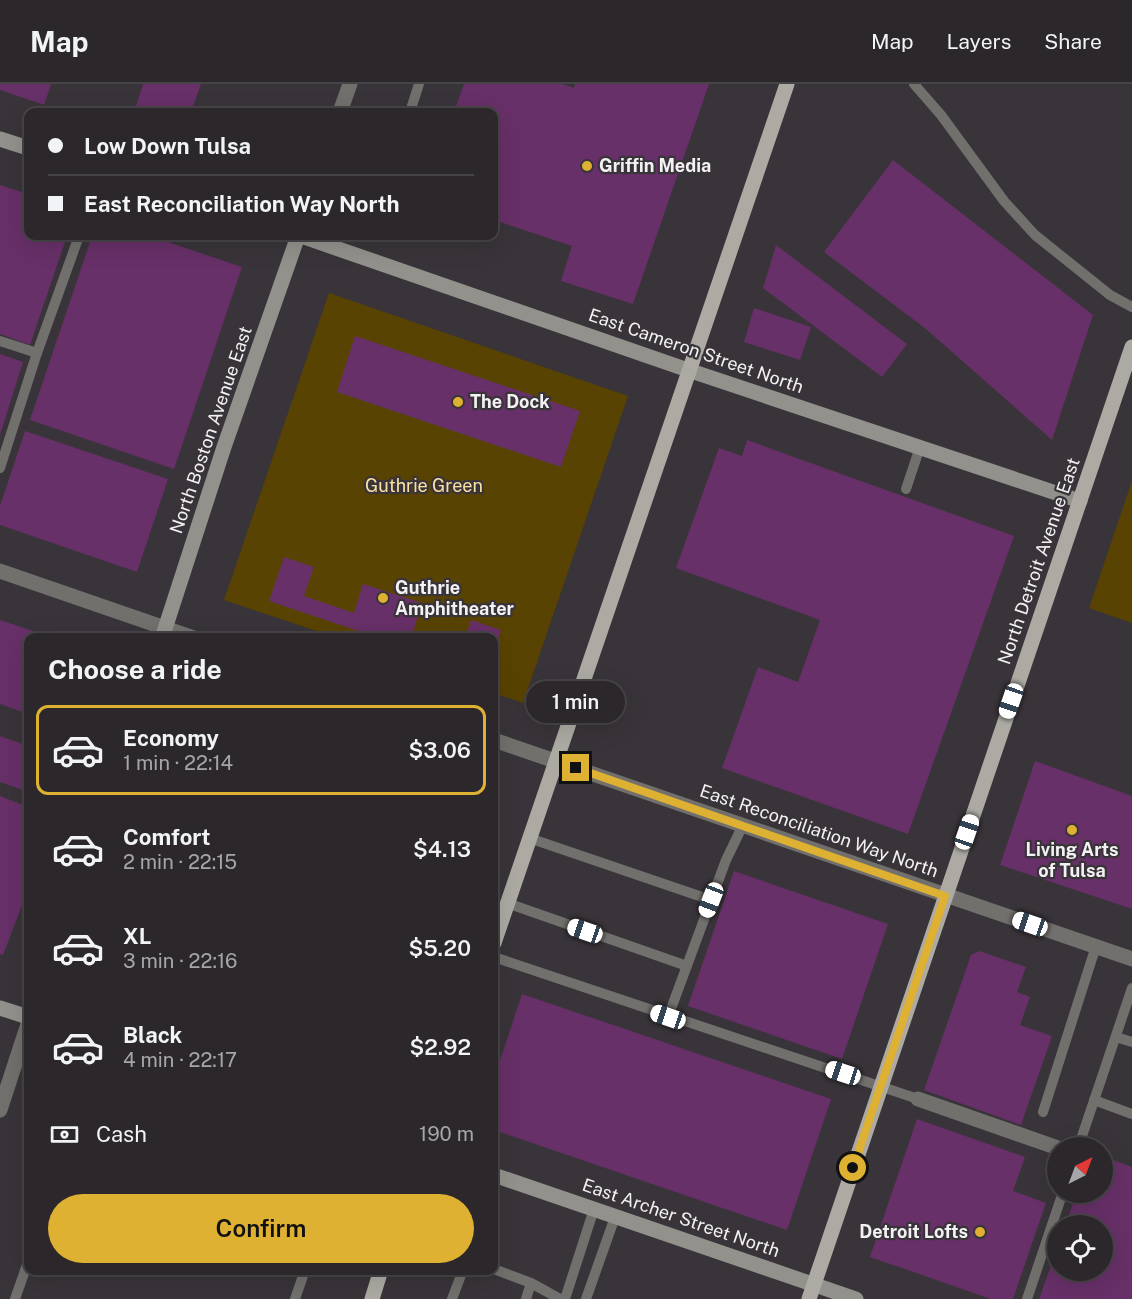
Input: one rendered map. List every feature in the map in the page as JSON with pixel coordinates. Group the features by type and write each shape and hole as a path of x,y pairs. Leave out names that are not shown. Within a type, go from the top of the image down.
{"main road":[{"path":"498,931 787,84"},
{"name":"North Detroit Avenue East","path":"811,1292 1132,347"},
{"path":"372,1299 379,1275"}],"street":[{"path":"341,108 350,84"},
{"path":"0,139 24,147"},
{"name":"North Boston Avenue East","path":"164,632 224,447 299,240"},
{"name":"East Cameron Street North","path":"312,240 688,370 1080,501"},
{"path":"0,571 164,632"},
{"name":"East Reconciliation Way North","path":"498,741 1132,959"},
{"path":"0,1008 24,1016"},
{"path":"0,1110 24,1036"},
{"path":"918,1099 1047,1144"},
{"name":"East Archer Street North","path":"498,1176 594,1209 811,1292 856,1299"}],"lane":[{"path":"411,108 419,84"},
{"path":"914,84 941,115 1004,201 1035,235 1110,295 1132,307"},
{"path":"0,468 37,353 78,240"},
{"path":"0,341 37,353"},
{"path":"906,489 920,447"},
{"path":"668,1017 726,860 743,825"},
{"path":"530,838 711,900"},
{"path":"507,903 687,966"},
{"path":"1043,1112 1095,946"},
{"path":"498,958 918,1099"},
{"path":"1082,1137 1132,988"},
{"path":"1116,1037 1132,1042"},
{"path":"1094,1100 1132,1114"},
{"path":"1027,1299 1059,1203"},
{"path":"565,1299 594,1209"},
{"path":"586,1299 615,1217"},
{"path":"498,1271 531,1283 560,1299"},
{"path":"15,1299 24,1273"},
{"path":"295,1299 303,1275"},
{"path":"452,1299 461,1275"},
{"path":"526,1299 531,1283"}],"green space":[{"name":"Guthrie Green","path":"329,293 628,396 523,703 498,694 498,633 322,633 224,600"},
{"path":"1132,481 1132,623 1089,608"}],"building":[{"path":"0,84 51,84 44,105 0,90"},
{"path":"143,84 201,84 192,108 135,108"},
{"name":"Griffin Media","path":"464,84 562,84 574,88 575,84 709,84 633,304 561,281 572,246 498,221 498,108 455,108"},
{"path":"893,160 1093,315 1052,440 926,329 824,252"},
{"path":"0,185 24,193 24,240 66,240 30,345 0,334"},
{"path":"91,240 162,240 242,267 174,469 30,420"},
{"path":"776,245 907,344 882,377 763,288"},
{"path":"754,308 811,327 800,360 744,342"},
{"name":"The Dock","path":"355,336 580,411 561,467 337,392"},
{"path":"0,354 23,362 0,435"},
{"path":"25,431 168,479 137,572 0,525 0,506"},
{"path":"747,440 1014,536 908,834 722,768 758,667 798,682 820,620 676,568 719,448 742,456"},
{"name":"Guthrie Amphitheater","path":"284,557 314,567 304,596 354,613 363,584 422,603 413,632 415,633 364,633 269,601"},
{"path":"0,620 39,633 24,633 24,713 0,704"},
{"path":"471,620 501,630 498,639 498,633 467,633"},
{"path":"0,736 24,745 24,791 0,782"},
{"name":"Living Arts of Tulsa","path":"1035,761 1132,796 1132,909 1000,865"},
{"path":"0,796 24,805 24,900 3,955 0,954"},
{"path":"734,871 888,924 842,1059 688,1006"},
{"path":"979,951 1026,967 1017,992 1030,997 1020,1025 1052,1036 1021,1125 924,1090 971,955"},
{"path":"522,994 831,1099 787,1230 498,1131 498,1067"},
{"name":"Detroit Lofts","path":"917,1119 1025,1157 1013,1191 1046,1203 1013,1299 991,1299 870,1257"},
{"path":"1113,1160 1132,1167 1132,1299 1039,1299 1047,1277 1047,1281 1113,1281 1113,1215 1069,1215 1073,1203 1113,1203"}],"place":[{"name":"Griffin Media","path":"587,166"},
{"name":"The Dock","path":"458,402"},
{"name":"Guthrie Amphitheater","path":"383,598"},
{"name":"Living Arts of Tulsa","path":"1072,830"},
{"name":"Detroit Lofts","path":"980,1232"}],"route":[{"path":"576,768 945,896 853,1168"}]}
